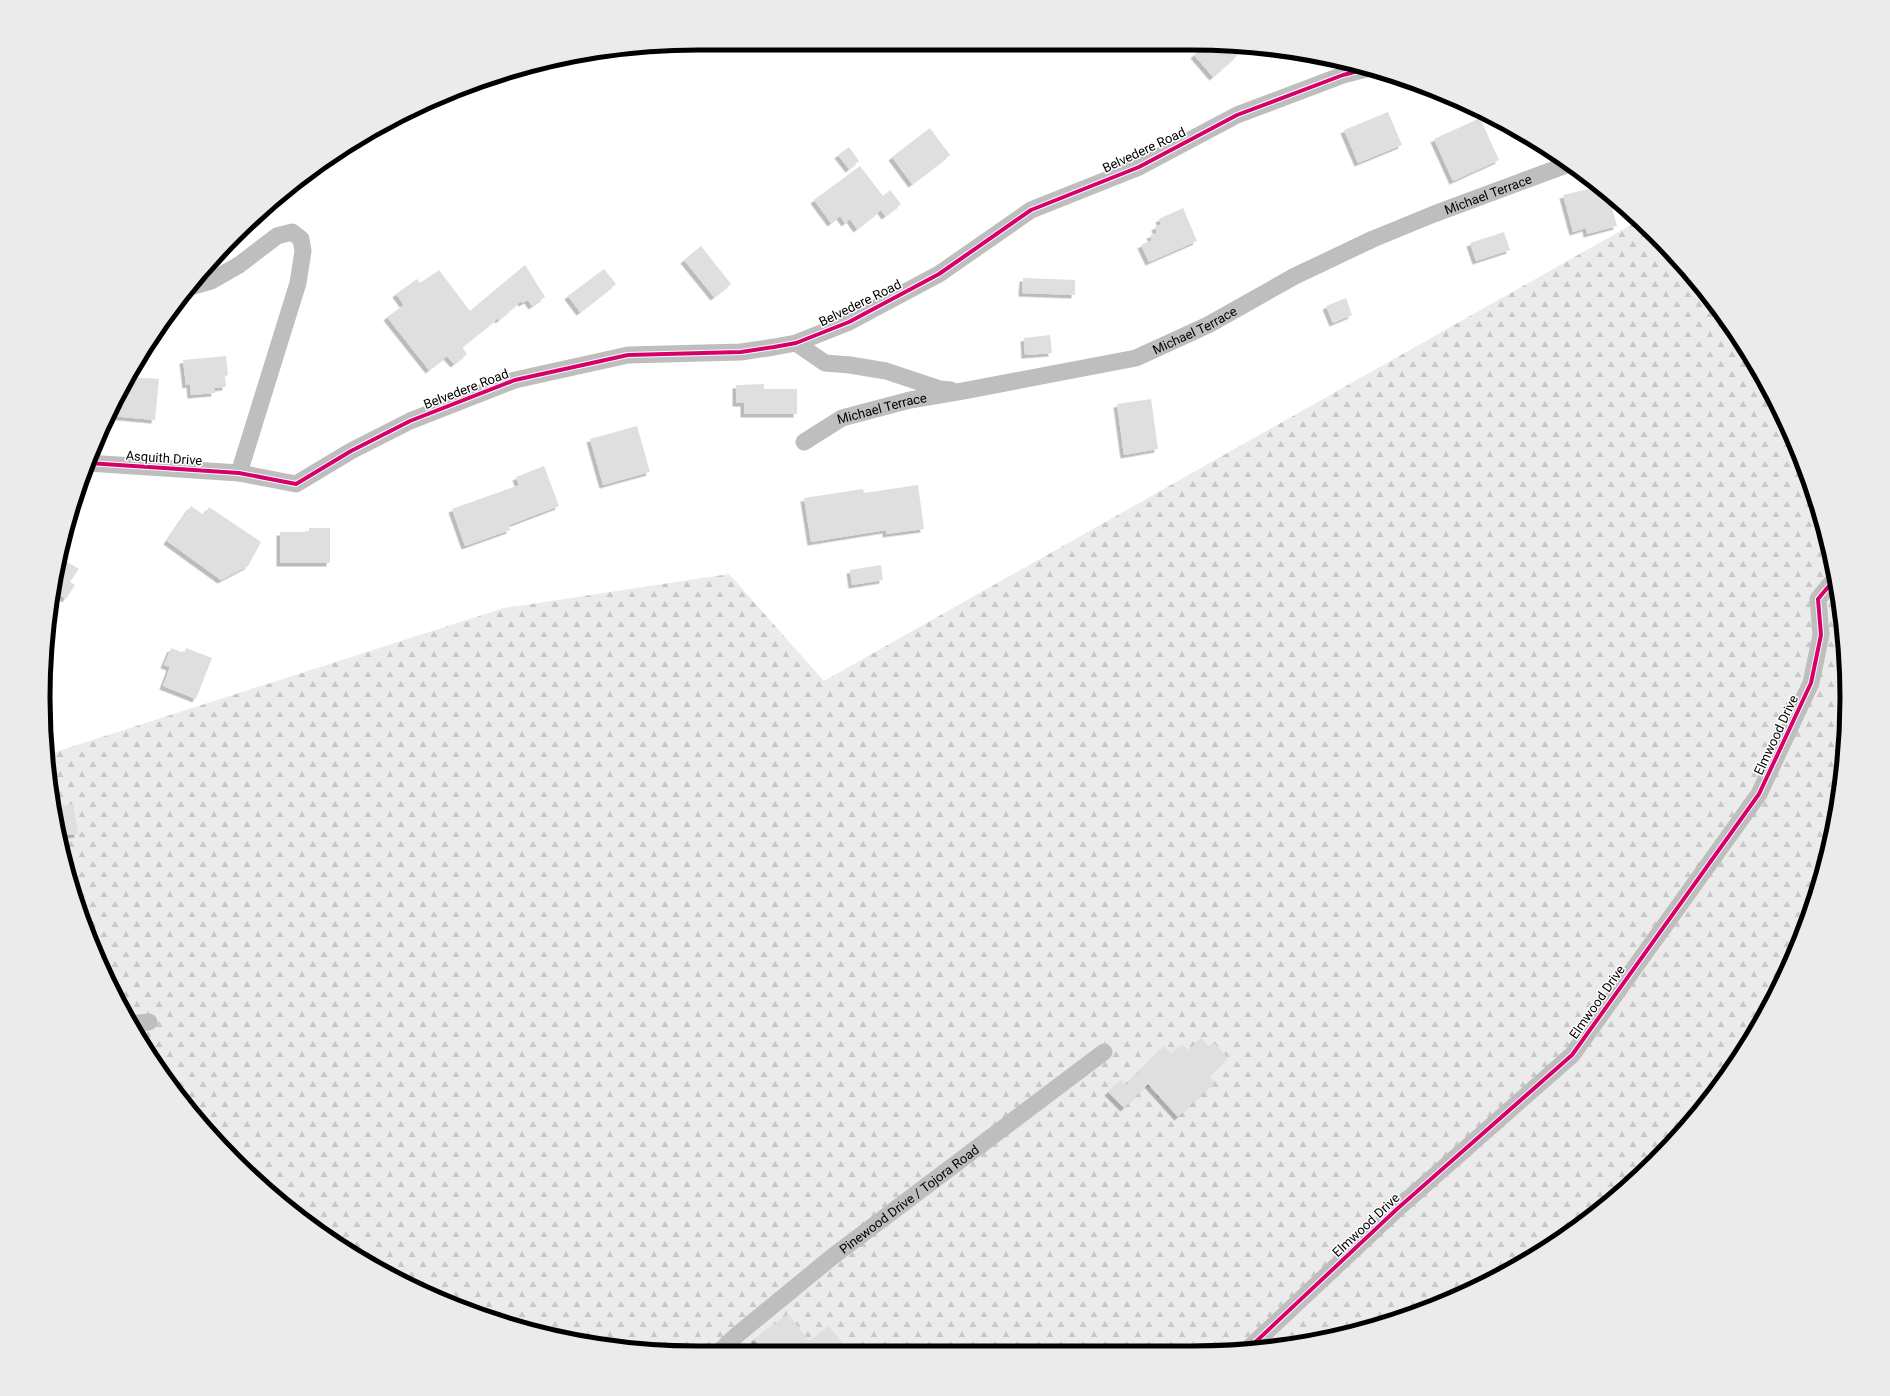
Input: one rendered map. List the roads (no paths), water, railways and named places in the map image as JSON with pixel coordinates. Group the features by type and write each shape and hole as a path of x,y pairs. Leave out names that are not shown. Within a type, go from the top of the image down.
{"street":[{"name":"Belvedere Road","path":"239,473 296,484 351,450 410,421 515,380 628,355 741,352 796,342 849,322 939,274 1031,210 1139,167 1237,115 1343,75 1357,71"},
{"name":"Michael Terrace","path":"804,442 842,418 910,400 963,392 1136,358 1208,325 1295,276 1373,239 1434,214 1562,167"},
{"path":"200,284 210,281 239,265 277,236 292,232 301,239 303,251 298,283 239,473"},
{"path":"796,342 825,363 850,365 886,371 940,389 963,392"},
{"name":"Asquith Drive","path":"94,463 239,473"},
{"name":"Elmwood Drive","path":"1255,1343 1397,1210 1572,1055 1760,794 1811,683 1821,635 1818,599 1830,585"},
{"path":"138,1023 149,1022"},
{"name":"Pinewood Drive / Tojora Road","path":"725,1346 832,1257 1104,1052"}]}
